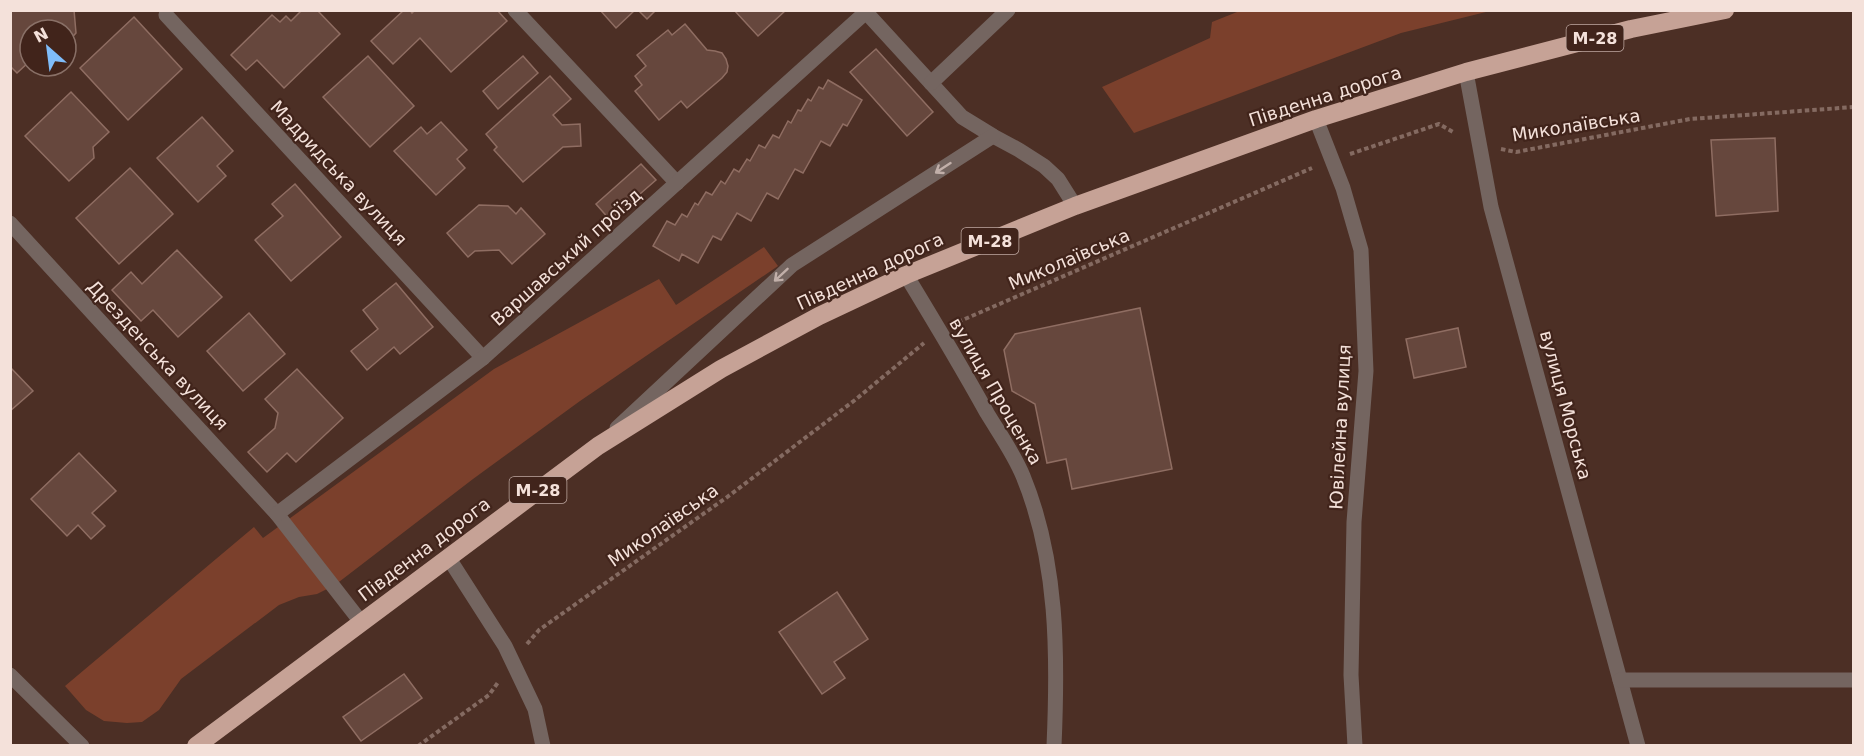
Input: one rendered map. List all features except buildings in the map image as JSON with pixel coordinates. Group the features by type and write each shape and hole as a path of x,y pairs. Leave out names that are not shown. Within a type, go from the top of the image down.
{"highway":[{"name":"Південна дорога","path":"196,746 598,446 721,369 819,316 906,275 1075,206 1316,119 1466,72 1631,29 1725,10"}],"street":[{"path":"515,10 677,183"},
{"path":"931,84 1008,10"},
{"path":"865,11 962,117 1044,166 1058,179 1075,206"},
{"name":"Варшавський проїзд","path":"277,514 483,358 865,11"},
{"name":"Мадридська вулиця","path":"166,15 483,358"},
{"name":"вулиця Морська","path":"1466,72 1491,207 1638,746"},
{"name":"Ювілейна вулиця","path":"1316,119 1343,188 1361,249 1366,371 1354,522 1351,675 1355,746"},
{"path":"598,446 792,265 993,136"},
{"name":"Дрезденська вулиця","path":"11,224 277,514 361,622"},
{"name":"вулиця Проценка","path":"906,275 1023,475 1042,535 1051,582 1057,675 1054,746"},
{"path":"448,557 505,646 535,710 543,746"},
{"path":"10,675 82,746"},
{"path":"1620,680 1854,680"}],"path":[{"name":"Миколаївська","path":"418,746 489,695 512,661 539,630 730,495 855,400 940,330 1332,160 1439,124 1480,146 1516,152 1690,119 1854,107"}],"shaded area":[{"path":"1242,10 1490,11 1401,33 1134,133 1102,87 1210,38 1212,22"},
{"path":"764,247 778,266 580,401 473,479 335,585 317,594 299,597 279,605 181,679 159,710 142,722 104,721 86,710 65,686 254,527 263,538 494,369 659,279 676,305"}]}
